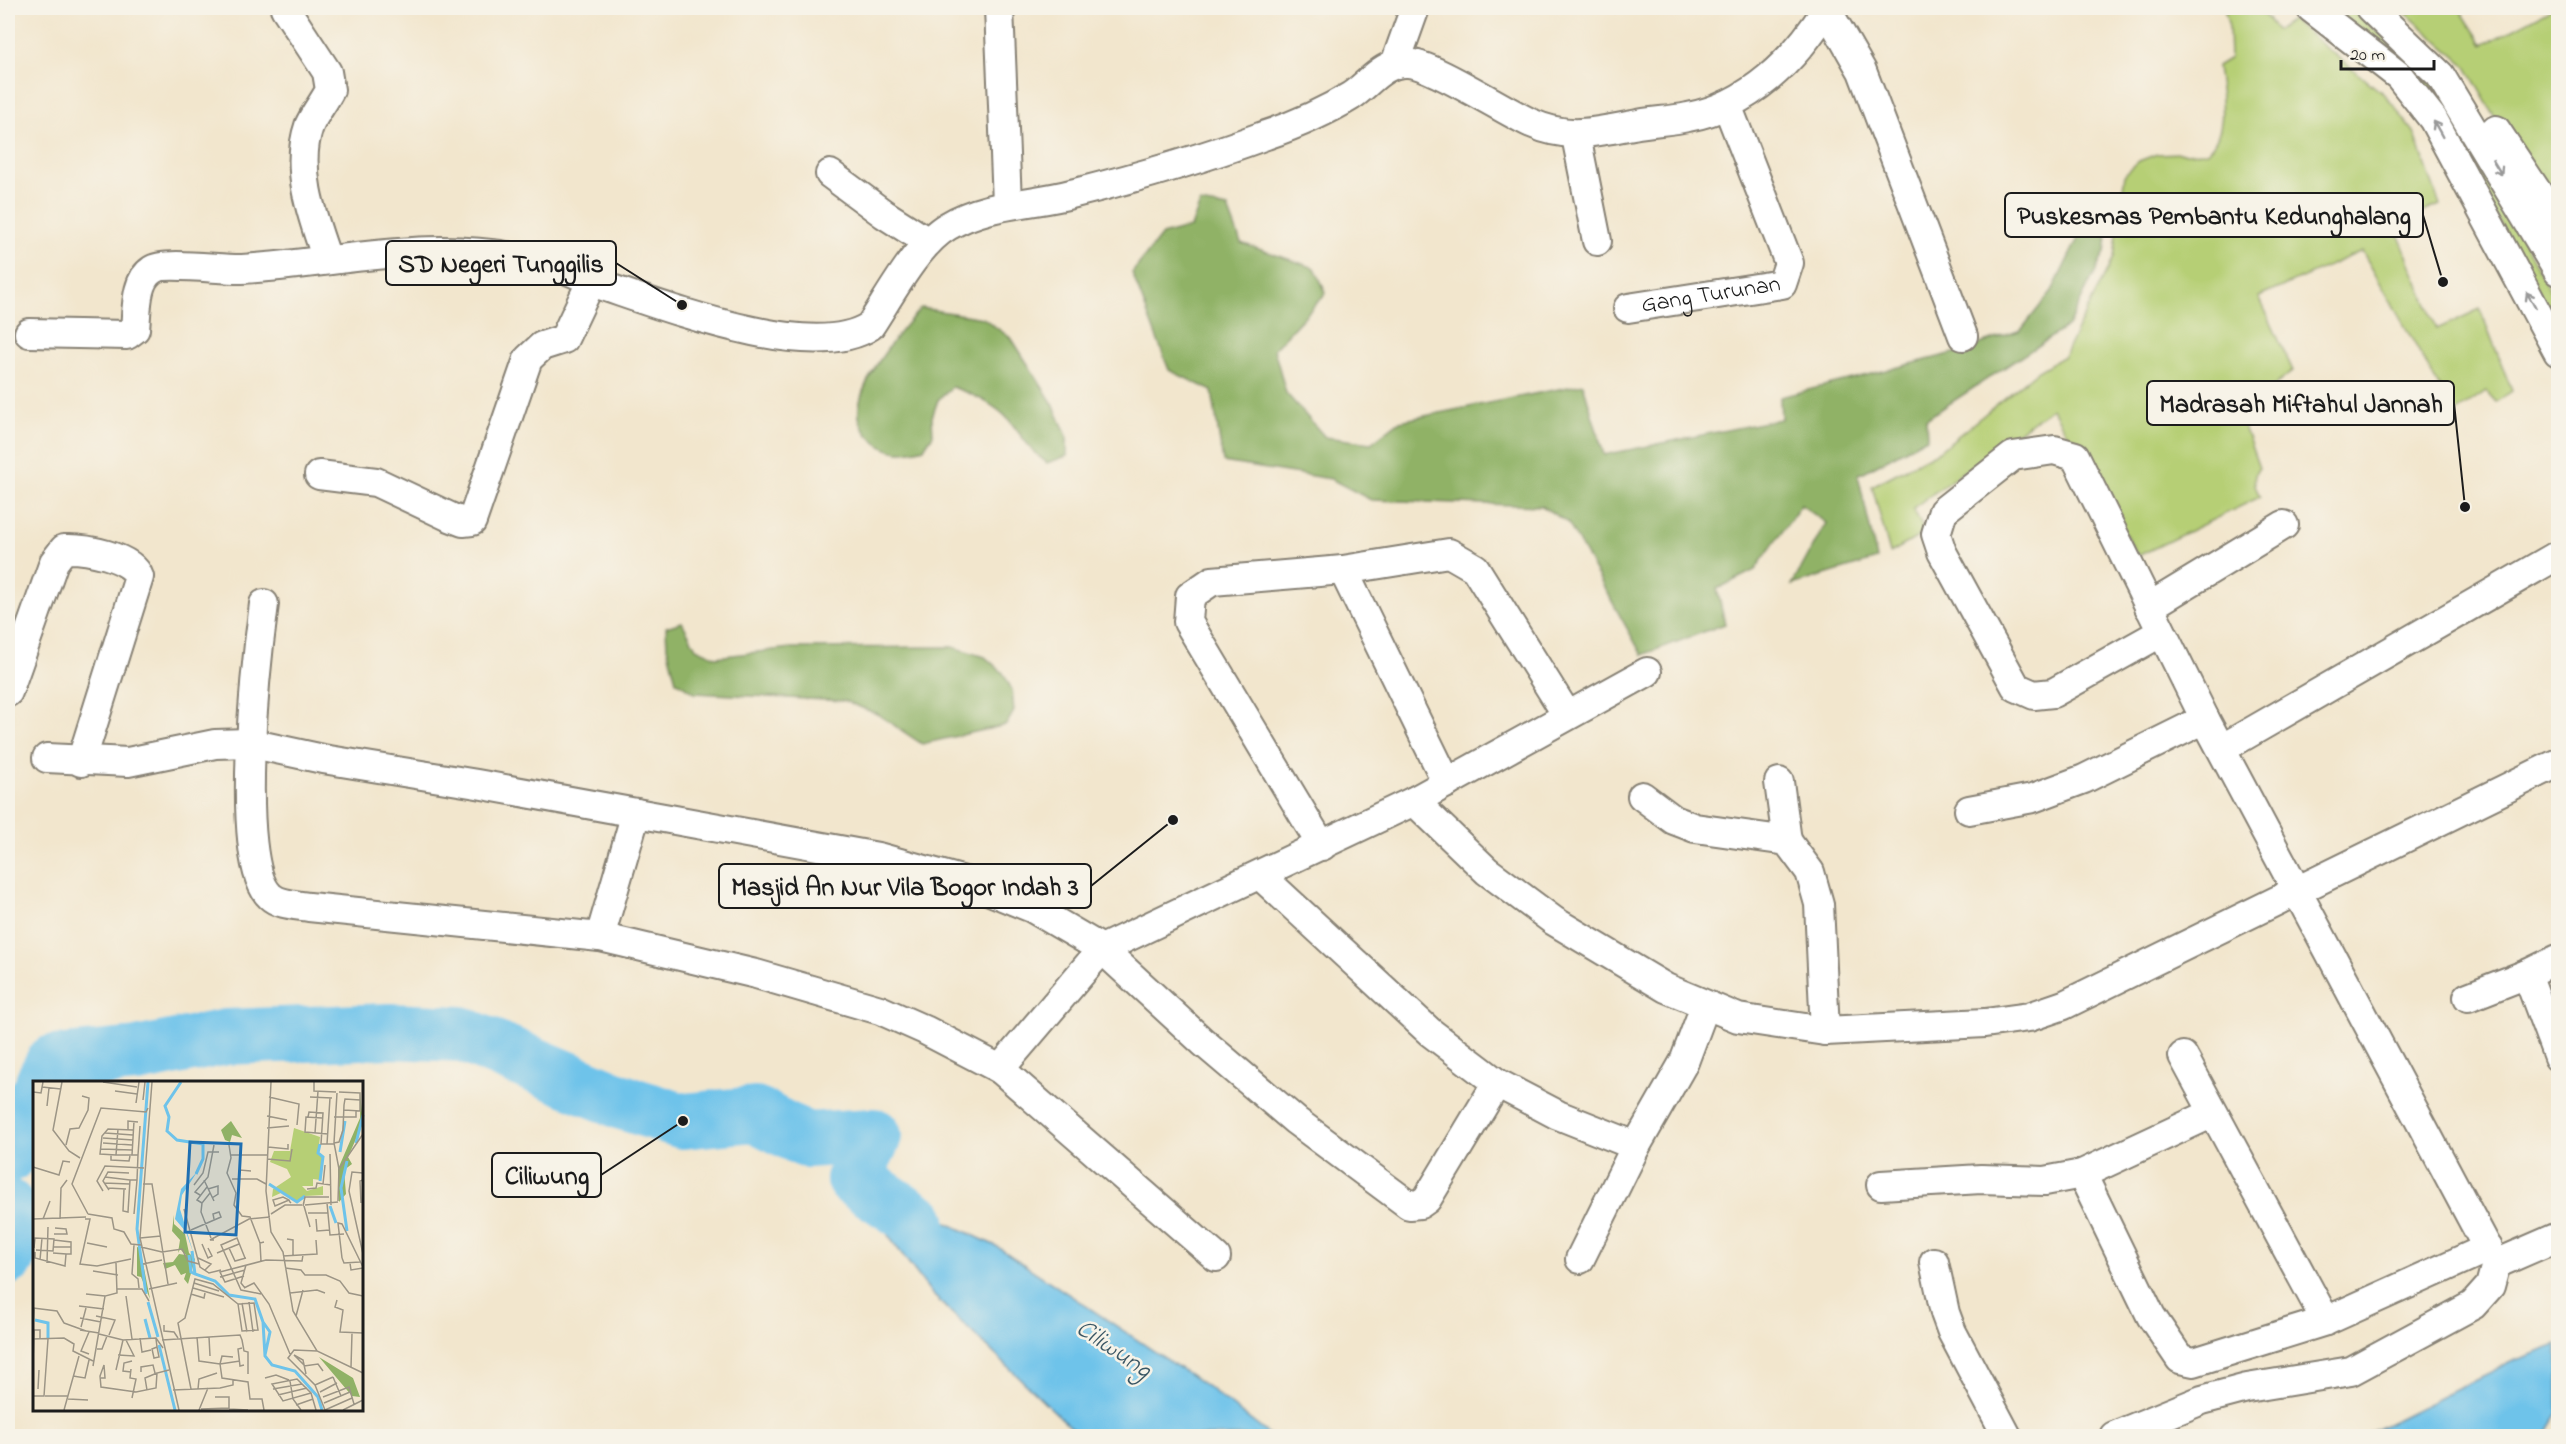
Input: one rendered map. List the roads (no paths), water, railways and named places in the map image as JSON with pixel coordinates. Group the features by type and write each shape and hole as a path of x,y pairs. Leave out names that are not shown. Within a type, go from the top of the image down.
{"street":[{"path":"285,8 327,72 330,90 310,125 305,159 308,198 327,259"},
{"path":"999,8 1007,203"},
{"path":"1395,64 1415,8"},
{"path":"29,333 127,335 135,329 141,284 152,270 165,265 244,269 414,250 504,255 573,270 591,282 675,309 781,337 844,338 857,334 870,326 928,242 947,227 1007,203 1072,194 1165,168 1267,135 1314,116 1342,100 1379,72 1395,64 1409,62 1438,74 1533,125 1576,136 1689,117 1727,105 1768,78 1806,41 1827,8 1862,71 1964,336"},
{"path":"2311,8 2399,76 2428,111 2559,352"},
{"path":"2370,8 2440,75 2461,104 2559,270"},
{"path":"2461,104 2481,111 2490,120 2559,223"},
{"name":"Gang Turunan","path":"1628,308 1782,284 1789,263 1727,105"},
{"path":"1576,136 1597,241"},
{"path":"830,174 884,214 928,242"},
{"path":"319,475 376,482 450,517 463,522 472,521 528,359 534,351 564,339 591,282"},
{"path":"2114,1437 2202,1400 2247,1388 2351,1371 2474,1305 2490,1286 2492,1256 2223,748 2205,719 2156,619 2075,456 2054,450 2013,456 1943,511 1936,534 1942,552 2016,687 2034,695 2053,693 2156,619 2284,525"},
{"path":"8,692 54,562 64,549 79,549 125,562 136,568 139,577 81,762"},
{"path":"1322,846 1188,622 1190,596 1212,581 1343,570 1449,553 1475,568 1568,715"},
{"path":"2223,748 2559,555"},
{"path":"1343,570 1447,783"},
{"path":"264,604 252,688 249,743 254,856 260,878 270,896 284,903 309,907 600,937 756,974 880,1010 925,1030 1000,1069 1216,1257"},
{"path":"1000,1069 1102,949 1261,876 1414,801 1647,672"},
{"path":"1969,810 2033,798 2084,779 2205,719"},
{"path":"47,758 81,762 128,762 215,744 249,743 323,759 878,857 968,882 1032,908 1102,949 1203,1042 1296,1121 1409,1205 1420,1204 1427,1199 1497,1083"},
{"path":"1414,801 1487,871 1554,921 1657,982 1705,1006 1738,1018 1825,1031 1985,1023 2029,1017 2064,1005 2559,763"},
{"path":"1779,782 1787,841 1810,872 1819,904 1825,1031"},
{"path":"1642,796 1674,820 1695,828 1787,841"},
{"path":"600,937 636,813"},
{"path":"1261,876 1430,1032 1497,1083 1558,1115 1636,1146"},
{"path":"2468,997 2559,959"},
{"path":"2527,974 2559,1057"},
{"path":"1580,1259 1636,1146 1684,1062 1705,1006"},
{"path":"2183,1056 2326,1321"},
{"path":"1881,1185 1981,1179 2045,1181 2082,1174 2213,1113"},
{"path":"2082,1174 2151,1316 2180,1359 2194,1362 2326,1321 2492,1256 2559,1238"},
{"path":"1935,1262 1945,1314 1952,1332 2007,1437"}],"water":[{"path":"854,1179 996,1246 1205,1385 1271,1436 1080,1436 932,1294 890,1238"},
{"path":"2558,1345 2558,1413 2544,1436 2363,1436 2516,1360"}],"waterway":[{"name":"Ciliwung","path":"44,1081 53,1063 137,1055 226,1037 390,1031 461,1034 622,1102 683,1121 755,1114 806,1140 874,1136 854,1179 918,1221"},
{"name":"Ciliwung","path":"8,1155 33,1102"},
{"path":"8,1207 11,1214 8,1257"}],"place":[{"name":"Puskesmas Pembantu Kedunghalang","path":"2443,282"},
{"name":"SD Negeri Tunggilis","path":"682,305"},
{"name":"Madrasah Miftahul Jannah","path":"2465,507"},
{"name":"Masjid An Nur Vila Bogor Indah 3","path":"1173,820"},
{"name":"Ciliwung","path":"683,1121"}]}
